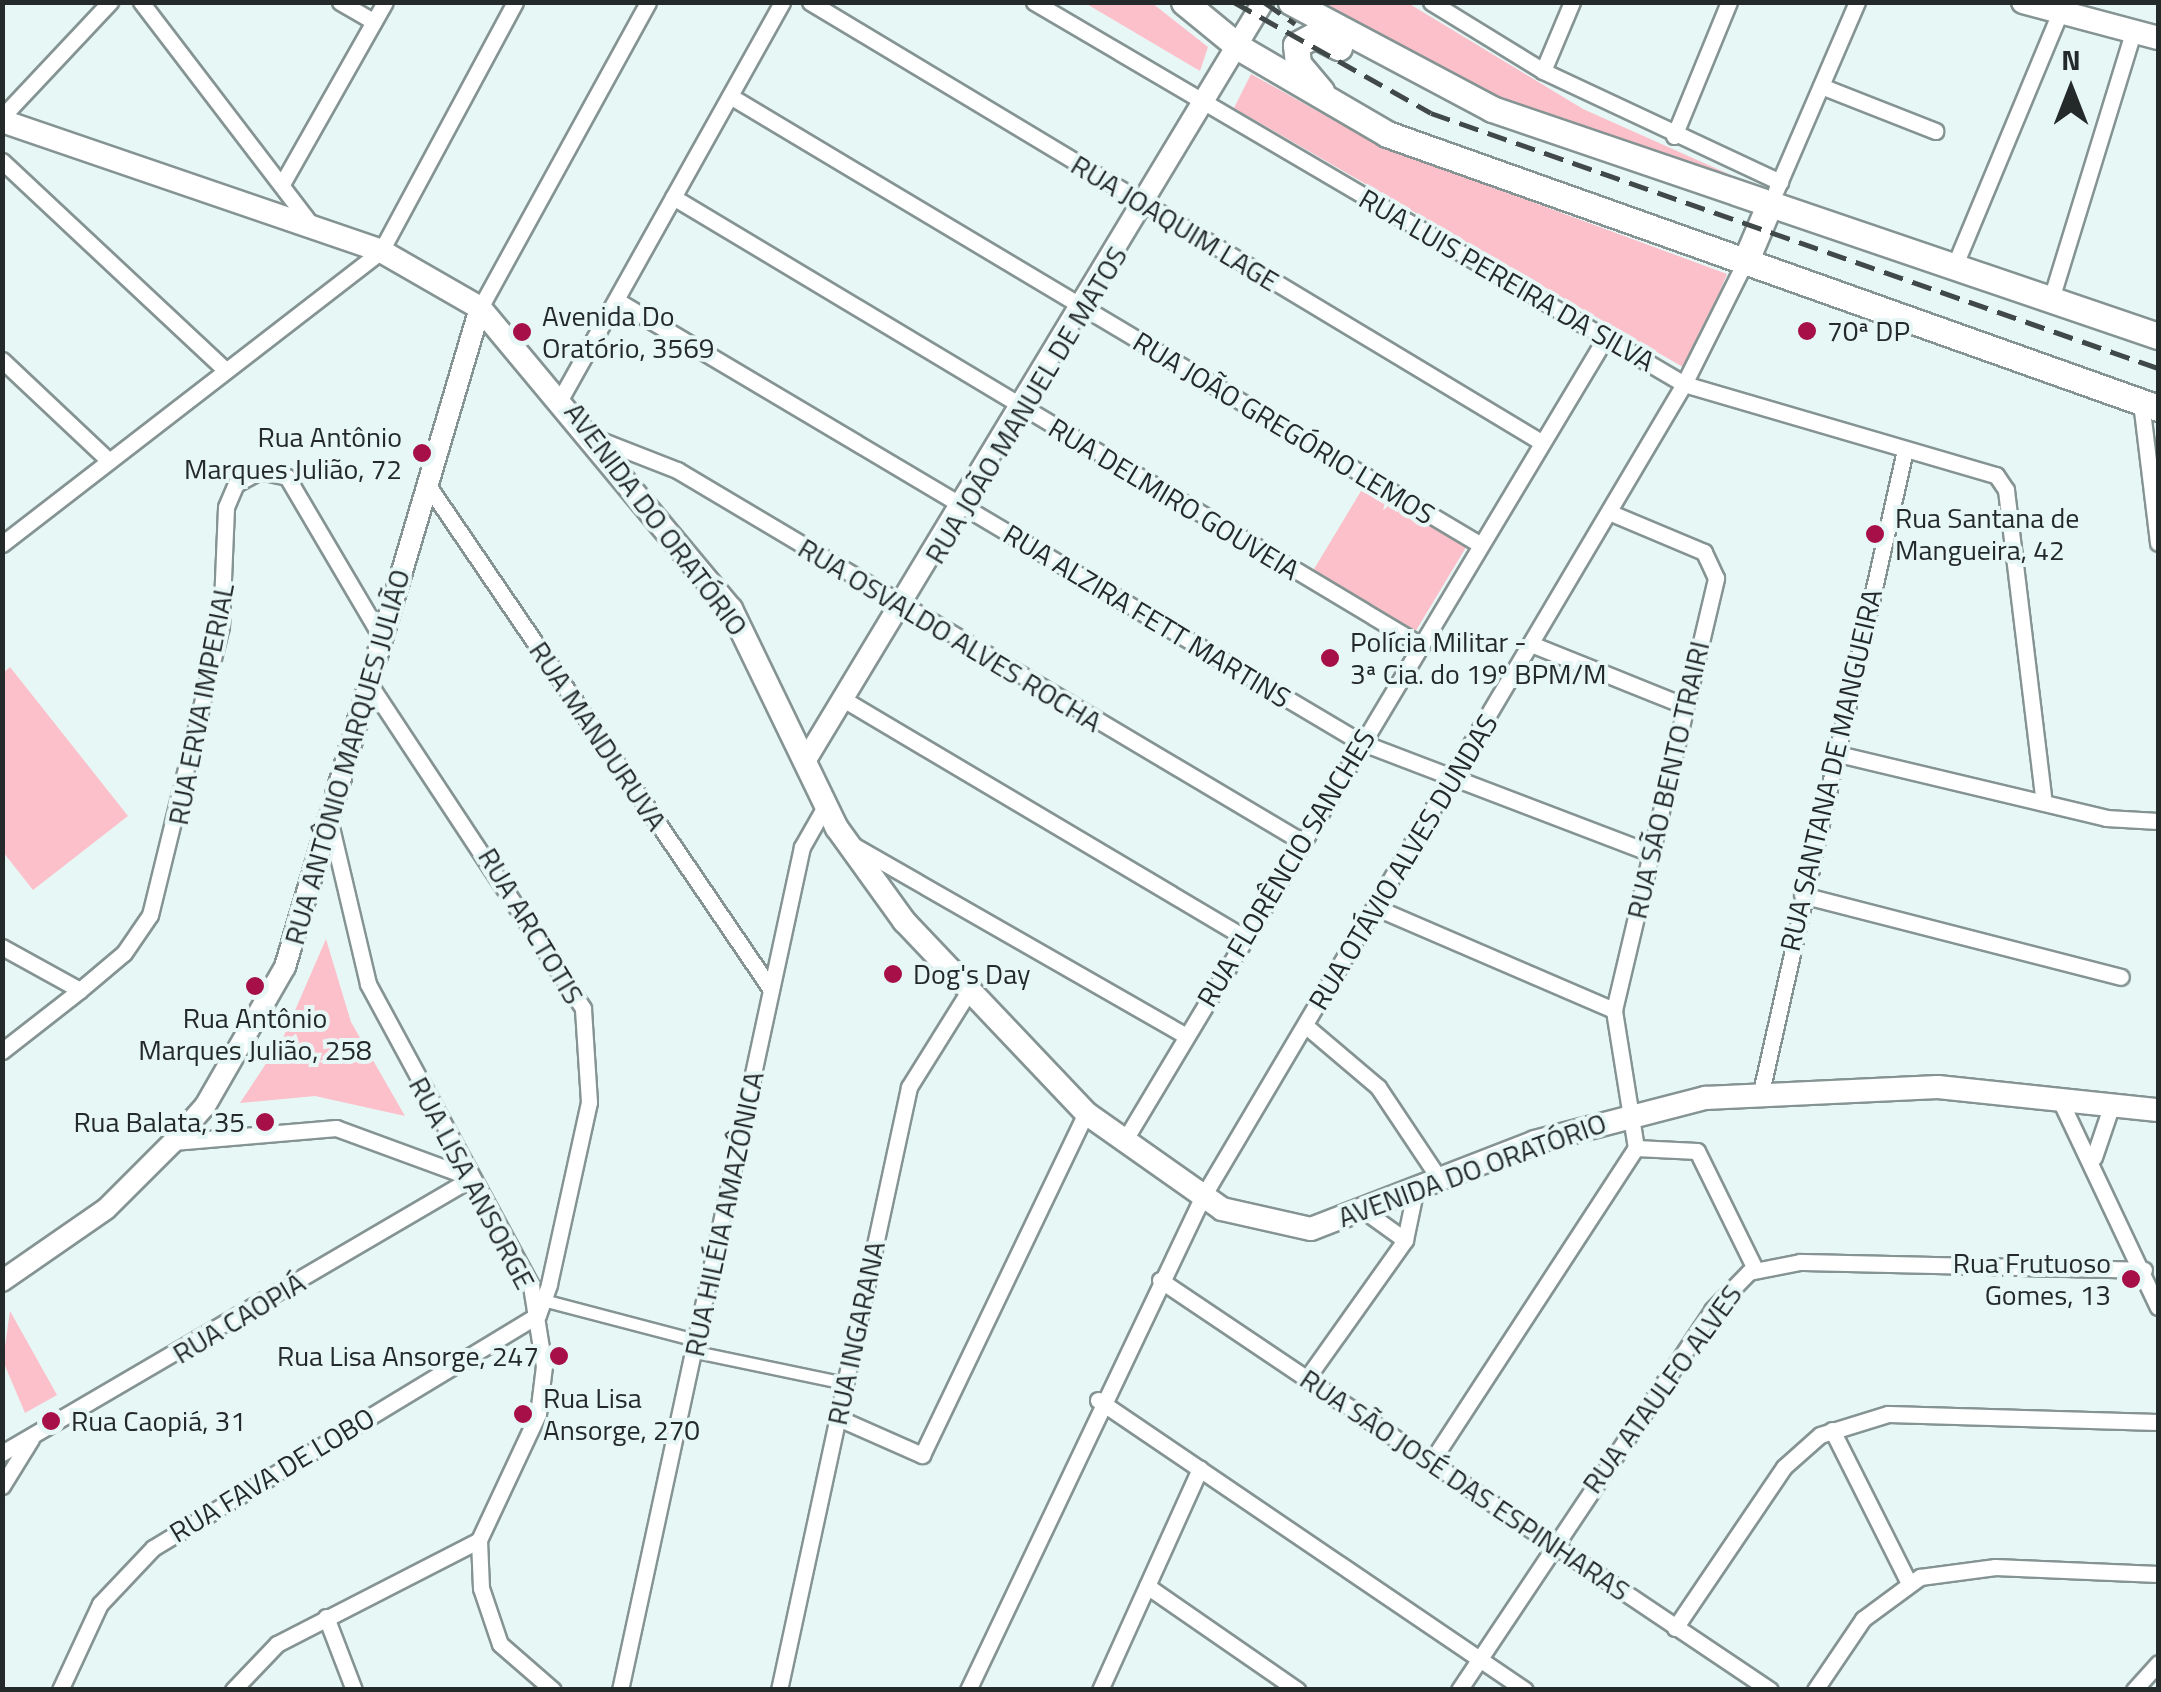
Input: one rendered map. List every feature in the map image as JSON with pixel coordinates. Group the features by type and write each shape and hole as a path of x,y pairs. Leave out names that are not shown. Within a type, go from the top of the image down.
{"main road":[{"path":"1291,2 1492,109"},
{"path":"2024,2 2132,36 2158,38"},
{"path":"1197,5 1240,48 1339,111 1745,262 2150,405"},
{"path":"1339,111 1298,64 1304,37 1492,109 1766,194 1954,267 2158,336"},
{"name":"AVENIDA DO ORATÓRIO","path":"2,119 381,252 480,308 562,396 730,609 846,842 968,991 1086,1113 1202,1198 1290,1230 1366,1212 1440,1180 1631,1112 1761,1092 1938,1086 2158,1110"},
{"path":"1745,262 1766,194"}],"street":[{"path":"2,119 110,2"},
{"path":"142,2 312,226"},
{"path":"340,2 374,22"},
{"path":"282,184 385,2"},
{"path":"2,544 224,368 381,252 515,2"},
{"path":"480,308 648,2"},
{"path":"562,396 782,2"},
{"name":"RUA JOAQUIM LAGE","path":"810,2 1541,442"},
{"name":"RUA LUIS PEREIRA DA SILVA","path":"1034,2 1684,384 1996,474 2006,490 2044,803"},
{"name":"RUA JOÃO MANUEL DE MATOS","path":"807,758 848,702 1207,104 1263,2"},
{"path":"1431,2 1543,71 1674,136 1766,194 1821,86 1856,2"},
{"path":"1543,71 1572,2"},
{"path":"1674,136 1730,2"},
{"path":"1954,267 2058,14"},
{"path":"2051,300 2132,36"},
{"path":"1821,86 1935,131"},
{"name":"RUA JOÃO GREGÓRIO LEMOS","path":"730,96 1479,544"},
{"path":"2,161 224,368"},
{"name":"RUA DELMIRO GOUVEIA","path":"673,197 1419,644"},
{"name":"RUA OTÁVIO ALVES DUNDAS","path":"968,1690 1098,1400 1202,1198 1378,908 1684,384 1745,262"},
{"name":"RUA ALZIRA FETT MARTINS","path":"616,300 1360,742 1651,853"},
{"name":"RUA ANTÔNIO MARQUES JULIÃO","path":"2,1281 106,1209 172,1142 244,1045 284,967 331,827 382,638 480,308"},
{"name":"RUA FLORÊNCIO SANCHES","path":"1123,1143 1606,337"},
{"path":"2,360 108,460"},
{"path":"2150,405 2158,543"},
{"name":"RUA OSVALDO ALVES ROCHA","path":"595,438 677,470 903,610 1301,842"},
{"name":"RUA SANTANA DE MANGUEIRA","path":"1761,1092 1834,752 1905,450"},
{"name":"RUA ERVA IMPERIAL","path":"2,1051 124,953 159,896 226,599 226,507 236,484 260,471 287,477 382,638"},
{"name":"RUA MANDURUVA","path":"427,484 770,988"},
{"name":"RUA SÃO BENTO TRAIRI","path":"1609,512 1692,545 1714,564 1614,1010 1636,1148"},
{"path":"1532,644 1685,706"},
{"name":"RUA ARCTOTIS","path":"369,684 583,1008 589,1102 540,1307"},
{"path":"848,702 1245,938"},
{"path":"1834,752 2044,803 2158,821"},
{"name":"RUA HILÉIA AMAZÔNICA","path":"620,1690 698,1346 770,988 807,832 826,803"},
{"name":"RUA LISA ANSORGE","path":"331,827 368,984 523,1266 540,1307 538,1414 479,1540 484,1608 500,1644 553,1690"},
{"path":"846,842 1186,1036"},
{"path":"1802,895 2121,977"},
{"path":"1378,908 1614,1010"},
{"path":"2,947 80,990"},
{"name":"RUA INGARANA","path":"779,1690 909,1088 968,991"},
{"path":"1306,1026 1378,1087 1440,1180"},
{"path":"2059,1098 2094,1157 2158,1306"},
{"path":"2094,1157 2112,1104"},
{"path":"838,1418 922,1455 1086,1113"},
{"path":"172,1142 336,1128 472,1178"},
{"path":"1431,1462 1636,1148 1697,1151 1756,1269"},
{"name":"RUA CAOPIÁ","path":"2,1453 472,1178"},
{"path":"1307,1378 1405,1240 1415,1192"},
{"path":"1366,1212 1405,1240"},
{"name":"RUA ATAULFO ALVES","path":"1459,1690 1712,1310 1756,1269 1800,1262 2144,1270"},
{"name":"RUA SÃO JOSÉ DAS ESPINHARAS","path":"1160,1280 1770,1690"},
{"path":"540,1307 845,1383"},
{"name":"RUA FAVA DE LOBO","path":"60,1690 100,1604 153,1548 540,1307"},
{"path":"1098,1400 1525,1690"},
{"path":"1675,1628 1784,1467 1832,1430 1888,1414 2158,1422"},
{"path":"1832,1430 1909,1583"},
{"path":"2,1486 30,1439"},
{"path":"1100,1690 1200,1469"},
{"path":"232,1690 277,1644 479,1540"},
{"path":"1815,1690 1864,1619 1909,1583 1995,1567 2158,1574"},
{"path":"1147,1586 1296,1690"},
{"path":"326,1616 354,1690"},
{"path":"2134,1690 2158,1663"}],"shaded area":[{"path":"1085,3 1152,3 1208,47 1200,71"},
{"path":"1307,3 1408,3 1583,109 1751,184 1504,105"},
{"path":"1251,74 1378,145 1727,274 1688,370 1234,108"},
{"path":"1364,486 1466,547 1415,632 1313,571"},
{"path":"10,667 128,816 33,890 3,852 2,674"},
{"path":"326,939 351,1022 405,1116 315,1096 240,1103 283,1038"},
{"path":"10,1311 57,1395 25,1413 3,1361"}],"railway":[{"path":"1234,2 1431,113 2158,368"},
{"path":"1264,2 1295,24"}],"place":[{"name":"70ª DP","path":"1807,331"},
{"name":"Avenida Do Oratório, 3569","path":"522,332"},
{"name":"Rua Antônio Marques Julião, 72","path":"422,453"},
{"name":"Rua Santana de Mangueira, 42","path":"1875,534"},
{"name":"Polícia Militar - 3ª Cia. do 19º BPM/M","path":"1330,658"},
{"name":"Dog's Day","path":"893,974"},
{"name":"Rua Antônio Marques Julião, 258","path":"255,986"},
{"name":"Rua Balata, 35","path":"265,1122"},
{"name":"Rua Frutuoso Gomes, 13","path":"2131,1279"},
{"name":"Rua Lisa Ansorge, 247","path":"559,1356"},
{"name":"Rua Lisa Ansorge, 270","path":"523,1414"},
{"name":"Rua Caopiá, 31","path":"51,1421"}]}
